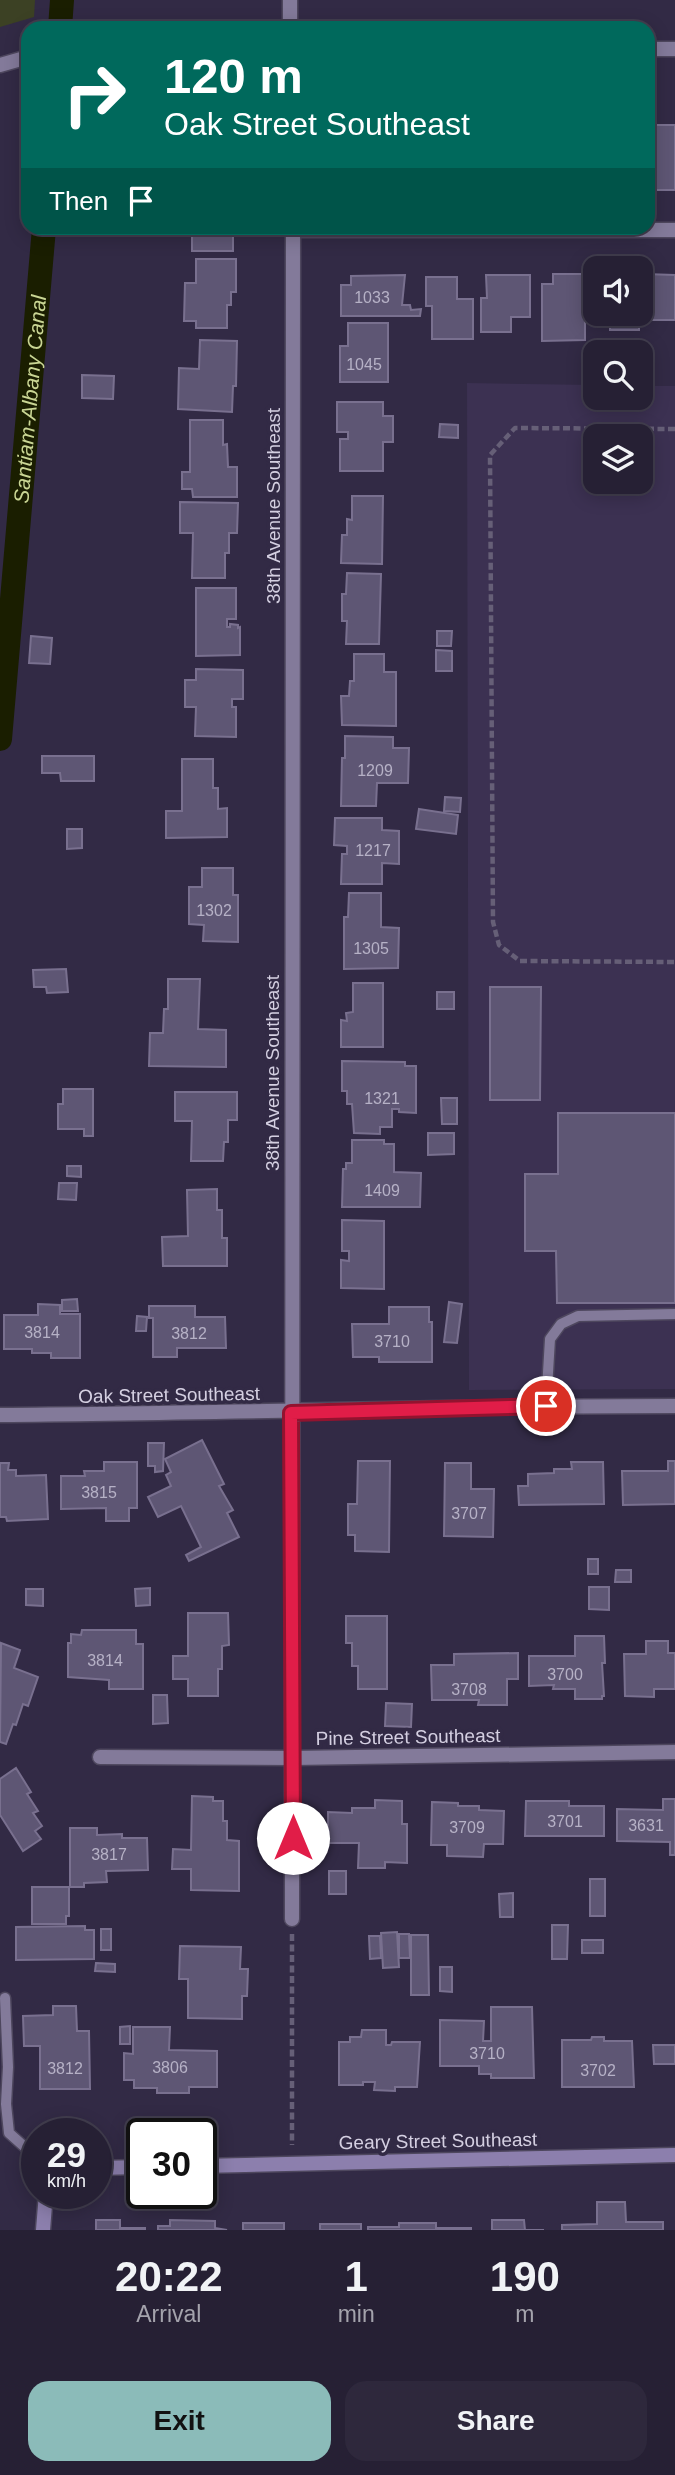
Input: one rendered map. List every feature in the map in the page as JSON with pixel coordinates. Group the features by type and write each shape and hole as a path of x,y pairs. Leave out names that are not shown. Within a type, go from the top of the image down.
{"street":[{"path":"290,0 290,21"},
{"path":"655,49 675,49"},
{"path":"0,65 21,59"},
{"path":"655,230 675,230"},
{"name":"38th Avenue Southeast","path":"292,1919 293,235"},
{"name":"Oak Street Southeast","path":"0,1415 675,1406"},
{"name":"Pine Street Southeast","path":"100,1757 293,1758 675,1752"},
{"name":"Geary Street Southeast","path":"217,2166 675,2155"},
{"path":"43,2230 45,2209"}],"lane":[{"path":"546,1406 550,1339 561,1324 578,1316 675,1314"},
{"path":"5,1998 8,2067 6,2104 9,2133 21,2144"}],"path":[{"path":"675,429 515,428 490,455 493,922 499,945 520,961 675,962"},
{"path":"292,1919 292,2164"}],"shaded area":[{"path":"467,383 583,385 583,410 653,410 653,386 675,386 675,1389 469,1390"}],"green space":[{"path":"0,0 35,0 34,17 0,27"}],"building":[{"path":"655,125 675,125 675,190 655,190"},
{"path":"192,235 233,235 233,251 192,251"},
{"path":"196,259 236,259 236,292 231,292 231,305 227,305 227,328 196,328 196,321 184,321 185,283 196,283"},
{"path":"553,274 583,274 585,340 542,341 542,284 553,284"},
{"path":"653,274 675,275 675,320 653,320"},
{"path":"405,275 402,305 410,305 411,310 421,309 420,316 341,316 341,285 351,285 351,276"},
{"path":"486,275 530,275 530,317 511,317 511,332 481,332 481,298 487,298"},
{"path":"426,277 457,277 457,299 473,299 473,339 432,339 432,306 426,306"},
{"path":"348,323 388,323 388,382 340,382 340,346 348,346"},
{"path":"610,326 639,326 639,330 610,330"},
{"path":"200,340 237,341 236,386 233,386 232,412 178,409 179,368 199,369"},
{"path":"82,375 114,376 113,399 82,398"},
{"path":"337,402 383,402 383,416 393,416 393,442 383,442 383,471 340,471 340,439 348,439 348,432 337,432"},
{"path":"190,420 223,420 223,445 227,444 228,467 237,467 237,497 193,497 192,489 182,489 182,472 190,472"},
{"path":"440,424 458,425 458,438 439,437"},
{"path":"352,496 383,496 382,564 341,563 342,535 347,535 347,519 352,520"},
{"path":"180,502 238,503 237,533 229,533 229,553 225,553 225,578 192,578 193,533 180,533"},
{"path":"347,573 381,574 379,644 346,644 347,621 342,621 342,594 346,594"},
{"path":"196,588 236,588 236,619 227,619 227,627 230,627 230,624 240,627 240,655 196,656"},
{"path":"437,631 452,631 451,646 437,646"},
{"path":"31,636 52,638 50,664 29,663"},
{"path":"436,650 452,651 452,671 436,671"},
{"path":"354,654 384,654 384,672 396,672 396,726 342,725 341,696 349,696 350,681 354,681"},
{"path":"196,669 243,670 243,699 232,699 232,707 236,707 236,737 195,736 196,707 185,707 185,680 196,680"},
{"path":"345,736 393,737 393,748 409,748 408,783 377,783 376,806 341,806"},
{"path":"42,756 94,756 94,781 61,781 60,773 42,773"},
{"path":"182,759 213,759 213,788 218,788 218,809 227,808 227,837 166,838 166,811 182,811"},
{"path":"445,797 461,798 460,812 444,811"},
{"path":"419,809 458,815 456,834 416,829"},
{"path":"335,818 382,818 382,830 399,831 399,864 382,863 382,884 341,884 342,854 347,854 347,846 334,845"},
{"path":"67,829 82,829 82,848 67,849"},
{"path":"202,868 233,868 233,895 238,895 238,942 203,941 204,925 189,924 189,887 202,887"},
{"path":"349,893 381,893 381,927 399,928 398,968 344,969 344,917 348,917"},
{"path":"66,969 68,992 47,993 46,987 34,987 33,970"},
{"path":"168,979 200,979 198,1029 226,1030 226,1067 149,1066 150,1033 163,1033 164,1009 168,1009"},
{"path":"353,983 383,983 383,1047 341,1047 341,1020 347,1021 346,1013 353,1012"},
{"path":"490,987 541,987 540,1100 490,1100"},
{"path":"437,992 454,992 454,1009 437,1009"},
{"path":"342,1061 405,1062 405,1066 416,1066 416,1113 392,1109 392,1127 380,1127 380,1134 354,1133 352,1104 347,1104 347,1091 342,1091"},
{"path":"63,1089 93,1089 93,1136 84,1136 84,1129 58,1129 58,1104 63,1104"},
{"path":"175,1092 237,1092 237,1120 228,1120 228,1142 224,1142 223,1161 191,1161 192,1121 175,1121"},
{"path":"441,1098 457,1098 457,1124 442,1124"},
{"path":"558,1113 675,1113 675,1303 557,1303 556,1251 525,1251 525,1174 558,1174"},
{"path":"428,1133 454,1133 454,1154 428,1155"},
{"path":"352,1140 384,1140 384,1144 394,1144 394,1172 421,1173 420,1207 342,1207 343,1169 346,1169 346,1163 352,1163"},
{"path":"67,1166 81,1166 81,1177 67,1176"},
{"path":"59,1183 77,1183 76,1200 58,1199"},
{"path":"217,1189 217,1210 222,1210 222,1238 227,1238 227,1266 163,1266 162,1237 188,1236 187,1190"},
{"path":"342,1220 384,1221 384,1289 341,1288 341,1260 349,1261 349,1251 342,1251"},
{"path":"77,1299 78,1311 62,1311 62,1300"},
{"path":"449,1302 462,1304 457,1343 444,1342"},
{"path":"38,1304 60,1305 60,1314 80,1314 80,1358 51,1358 51,1353 32,1353 32,1349 4,1349 4,1315 38,1315"},
{"path":"149,1306 195,1306 195,1317 225,1317 226,1348 177,1348 177,1357 153,1357 153,1318 149,1318"},
{"path":"389,1307 429,1307 429,1322 432,1322 432,1362 379,1362 379,1357 353,1357 352,1324 389,1324"},
{"path":"137,1316 147,1317 146,1331 136,1331"},
{"path":"202,1440 224,1484 219,1486 233,1510 227,1513 239,1537 189,1561 186,1555 201,1547 181,1506 158,1517 148,1497 171,1486 166,1475 171,1472 165,1459"},
{"path":"148,1443 164,1443 163,1471 155,1472 155,1466 148,1466"},
{"path":"358,1461 390,1461 389,1552 355,1551 355,1535 348,1535 348,1504 357,1504"},
{"path":"668,1461 675,1461 675,1504 623,1505 622,1471 668,1471"},
{"path":"104,1462 137,1462 137,1508 129,1508 129,1521 106,1521 106,1508 61,1509 61,1476 85,1476 84,1471 104,1471"},
{"path":"571,1462 603,1462 604,1504 519,1505 518,1486 528,1486 528,1474 572,1469"},
{"path":"0,1463 9,1463 8,1470 16,1470 16,1476 46,1475 48,1519 7,1521 6,1517 0,1517"},
{"path":"445,1463 471,1463 471,1489 494,1489 493,1537 444,1536"},
{"path":"588,1559 598,1559 598,1574 588,1574"},
{"path":"616,1570 631,1570 631,1582 615,1582"},
{"path":"589,1587 609,1587 609,1610 589,1609"},
{"path":"150,1588 150,1605 136,1606 135,1589"},
{"path":"26,1589 43,1589 43,1606 26,1605"},
{"path":"188,1613 228,1613 229,1645 222,1646 222,1669 218,1669 218,1696 188,1696 188,1679 173,1679 173,1656 188,1656"},
{"path":"346,1616 387,1616 387,1689 358,1689 358,1666 352,1666 352,1643 346,1643"},
{"path":"82,1630 136,1630 136,1644 143,1644 143,1689 109,1689 109,1680 68,1677 68,1643 71,1643 71,1634 81,1635"},
{"path":"575,1636 604,1636 602,1699 575,1699 575,1689 553,1689 554,1685 529,1686 529,1656 575,1656"},
{"path":"646,1641 668,1641 668,1653 675,1653 675,1689 654,1689 654,1697 625,1696 624,1654 646,1654"},
{"path":"1,1643 20,1650 14,1668 38,1677 28,1706 23,1704 6,1744 0,1742"},
{"path":"518,1653 518,1679 507,1679 507,1705 478,1705 479,1700 432,1700 431,1665 454,1665 454,1654"},
{"path":"153,1695 167,1695 168,1723 153,1724"},
{"path":"386,1703 412,1704 411,1727 385,1726"},
{"path":"16,1768 31,1792 27,1794 38,1811 33,1813 42,1826 35,1831 41,1839 23,1851 0,1815 0,1779"},
{"path":"192,1796 213,1797 213,1801 223,1801 227,1840 239,1841 239,1891 191,1890 191,1869 172,1869 173,1849 191,1850"},
{"path":"663,1799 675,1799 675,1855 670,1855 670,1842 617,1841 617,1809 663,1810"},
{"path":"375,1800 402,1801 402,1824 407,1824 407,1863 385,1862 385,1868 358,1868 359,1843 328,1843 328,1812 352,1813 352,1808 375,1808"},
{"path":"526,1801 569,1801 569,1806 604,1806 604,1836 525,1836"},
{"path":"432,1802 458,1803 458,1806 479,1806 479,1810 504,1811 503,1844 484,1844 483,1857 447,1856 447,1845 431,1845"},
{"path":"70,1828 97,1828 97,1835 122,1834 122,1838 147,1838 148,1870 106,1871 107,1882 70,1887"},
{"path":"329,1871 346,1871 346,1894 329,1894"},
{"path":"590,1879 605,1879 605,1916 590,1916"},
{"path":"32,1887 69,1887 69,1916 66,1916 66,1924 32,1924"},
{"path":"513,1893 513,1917 500,1917 499,1894"},
{"path":"552,1925 568,1925 567,1959 552,1959"},
{"path":"85,1926 85,1930 94,1930 94,1959 16,1960 16,1927"},
{"path":"101,1929 111,1929 111,1950 101,1950"},
{"path":"397,1932 399,1967 383,1968 381,1933"},
{"path":"399,1934 409,1934 410,1958 399,1958"},
{"path":"411,1935 428,1935 429,1995 411,1995"},
{"path":"369,1936 380,1936 381,1958 370,1959"},
{"path":"582,1940 603,1940 603,1953 582,1953"},
{"path":"180,1946 241,1947 240,1969 248,1969 247,1996 242,1996 242,2019 188,2018 188,1979 179,1979"},
{"path":"96,1963 115,1964 115,1972 95,1971"},
{"path":"440,1967 452,1967 452,1992 440,1991"},
{"path":"53,2006 76,2006 77,2031 89,2031 90,2089 40,2089 40,2046 24,2046 23,2016 53,2015"},
{"path":"491,2007 532,2007 534,2078 491,2078 491,2074 479,2074 479,2066 440,2066 440,2020 484,2021 483,2041 491,2041"},
{"path":"130,2026 130,2044 120,2044 120,2027"},
{"path":"133,2027 170,2027 169,2050 217,2051 217,2087 189,2087 189,2093 157,2093 157,2088 134,2088 134,2080 124,2080 124,2053 133,2054"},
{"path":"362,2030 386,2030 386,2045 391,2045 392,2042 420,2042 417,2087 395,2087 395,2091 374,2090 375,2082 339,2085 339,2042 350,2042 350,2037 361,2037"},
{"path":"592,2037 604,2037 604,2041 632,2041 634,2087 562,2087 562,2040 591,2040"},
{"path":"653,2045 675,2045 675,2064 654,2064"},
{"path":"597,2202 625,2202 626,2222 663,2222 663,2230 562,2230 562,2225 597,2224"},
{"path":"96,2220 120,2220 120,2228 145,2230 96,2230"},
{"path":"170,2220 215,2221 215,2228 227,2230 158,2230 158,2226 170,2226"},
{"path":"492,2220 524,2220 525,2230 492,2230"},
{"path":"243,2223 284,2223 284,2230 243,2230"},
{"path":"399,2223 436,2223 436,2228 471,2230 368,2230 368,2227 399,2227"},
{"path":"320,2224 361,2224 361,2230 320,2230"}],"waterway":[{"name":"Santiam-Albany Canal","path":"60,21 62,0"},
{"name":"Santiam-Albany Canal","path":"0,739 43,235"}],"route":[{"path":"293,1838 291,1413 546,1406"}]}
